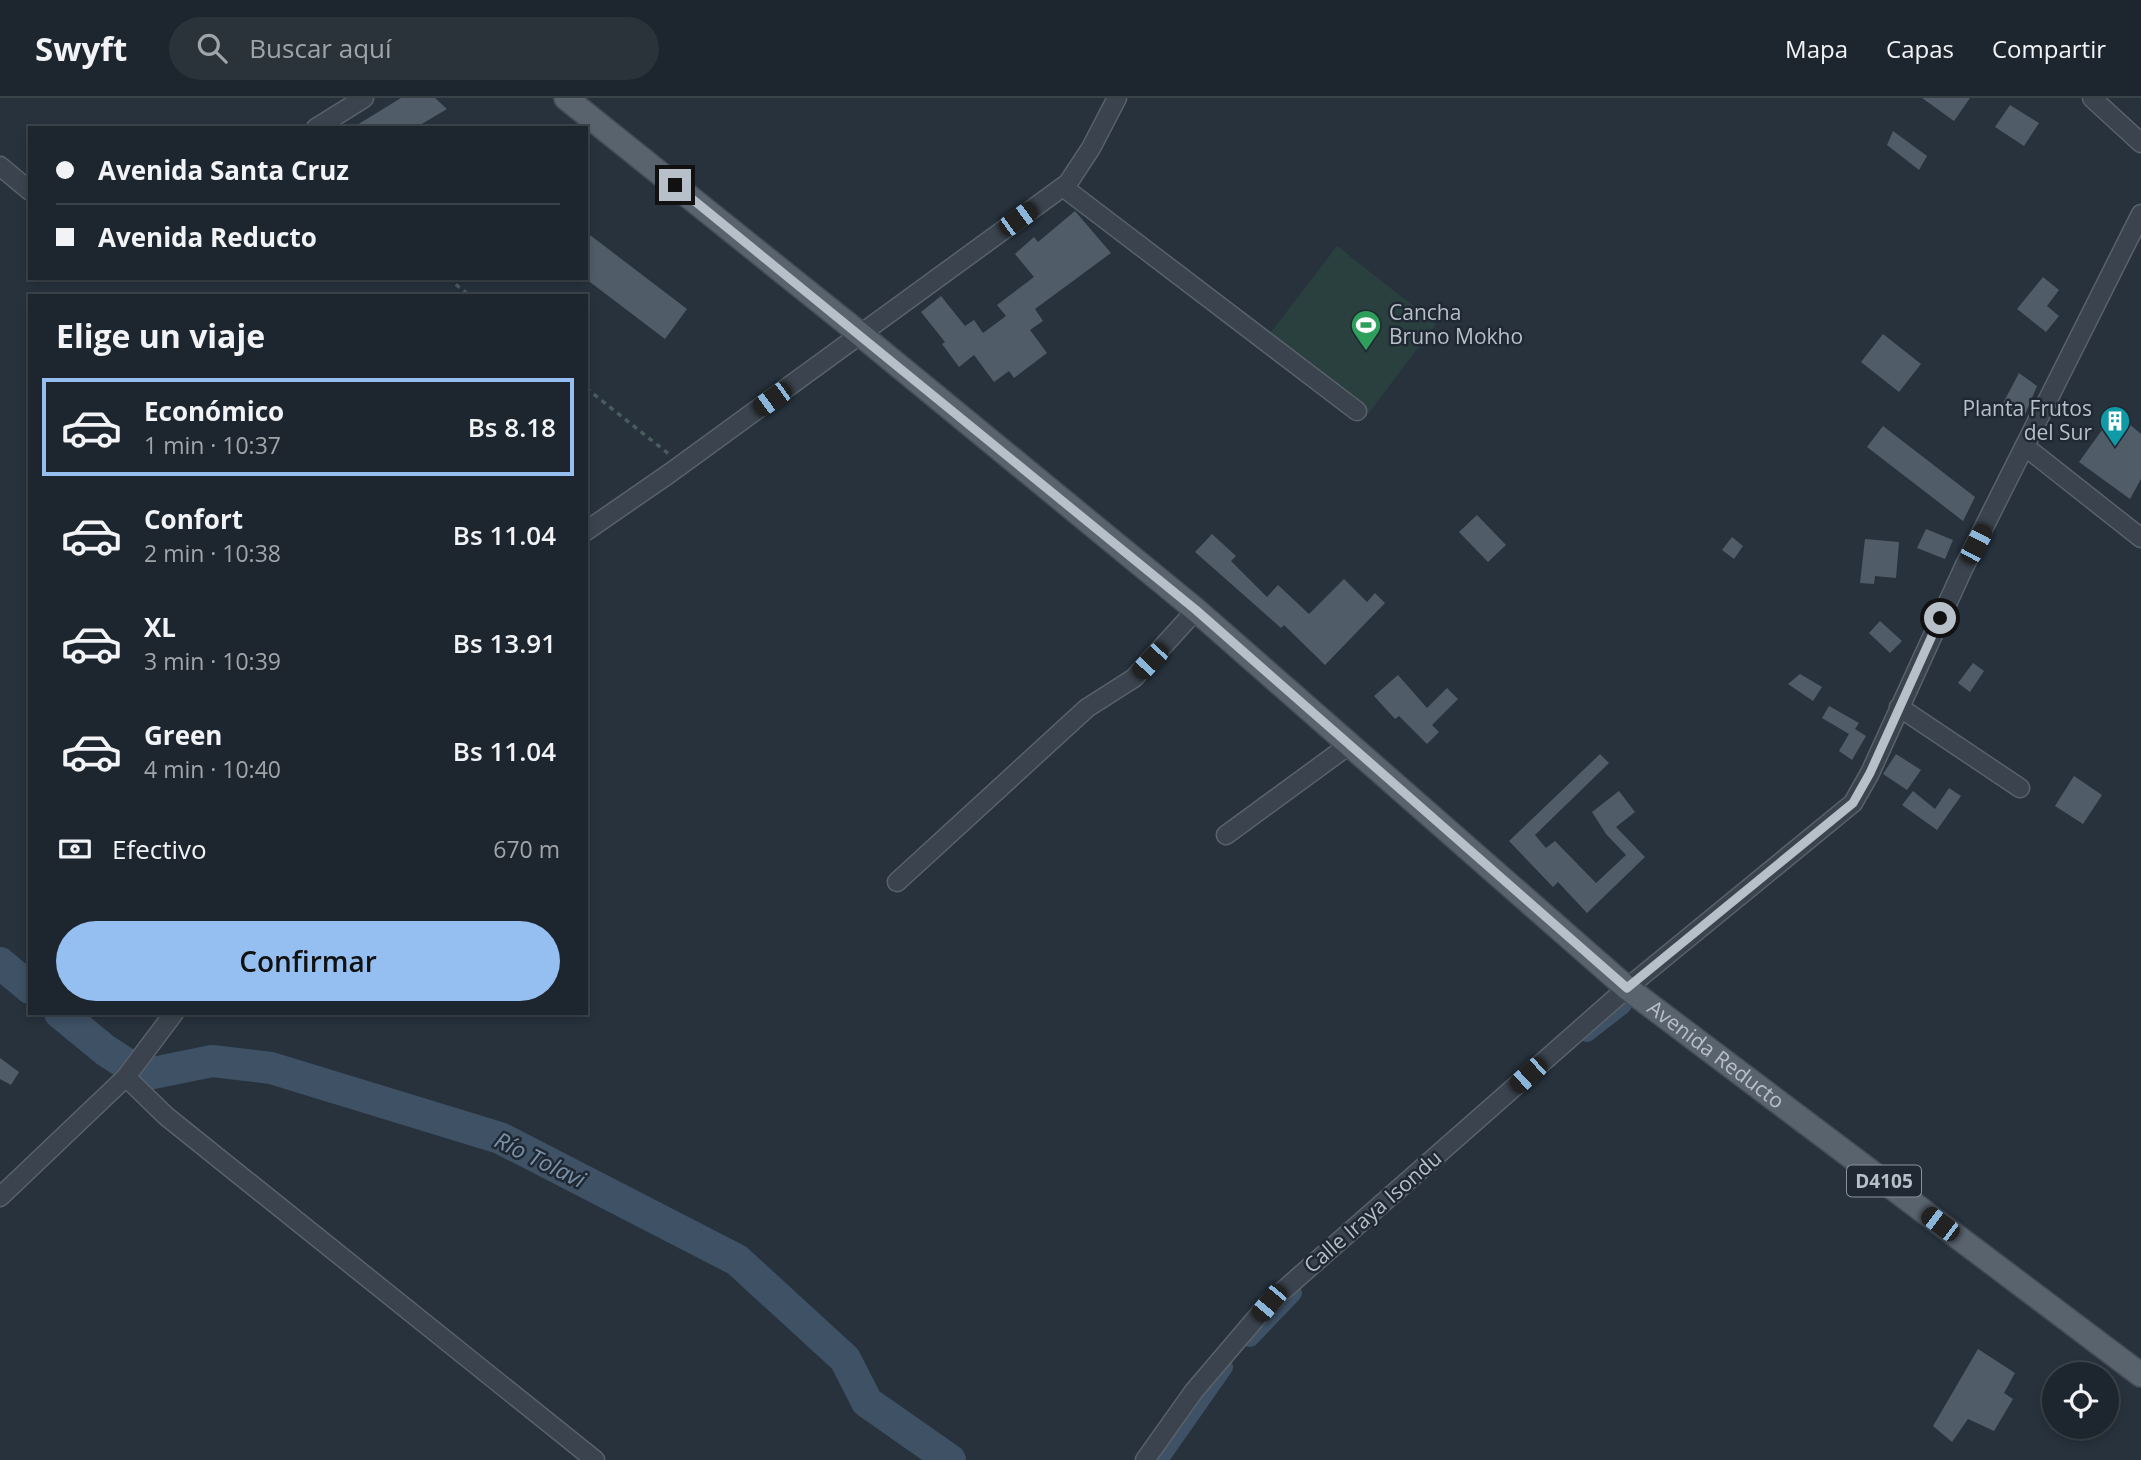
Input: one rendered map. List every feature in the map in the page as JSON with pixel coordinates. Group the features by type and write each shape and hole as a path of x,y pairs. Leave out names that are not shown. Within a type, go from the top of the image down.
{"main road":[{"name":"Avenida Reducto","path":"566,98 861,334 1196,610 1627,988 2141,1375"}],"street":[{"path":"318,126 341,103 364,98"},
{"path":"588,530 682,465 1063,187 1091,148 1117,98"},
{"path":"2092,98 2141,143"},
{"path":"0,166 28,189"},
{"path":"1063,187 1357,411"},
{"name":"Calle Iraya Isondu","path":"1145,1460 1194,1391 1269,1303 1627,988 1853,803 1870,773 1964,567 2141,214"},
{"path":"2026,448 2141,538"},
{"path":"897,881 1087,708 1134,678 1196,610"},
{"path":"1899,707 2020,788"},
{"path":"1226,835 1349,745"},
{"path":"0,1197 128,1075 173,1015"},
{"path":"128,1075 166,1116 594,1460"}],"path":[{"path":"450,280 468,294"},
{"path":"588,390 682,465"}],"green space":[{"path":"1337,246 1436,324 1368,414 1268,336"}],"building":[{"path":"401,98 435,98 447,109 418,126 355,126"},
{"path":"1922,98 1970,98 1954,121"},
{"path":"2010,105 2039,123 2024,146 1995,127"},
{"path":"1893,131 1927,156 1919,170 1887,145"},
{"path":"1075,211 1111,253 1035,309 1043,321 1030,330 1047,353 1014,378 1009,371 994,382 974,355 959,367 942,344 945,342 921,312 941,296 965,326 974,320 983,333 1006,316 997,305 1034,277 1015,254 1034,237 1038,242"},
{"path":"588,234 687,309 665,339 587,280"},
{"path":"2043,277 2059,290 2047,306 2059,316 2046,332 2017,309"},
{"path":"1883,334 1921,364 1899,392 1861,362"},
{"path":"2019,373 2037,386 2024,417 2002,405"},
{"name":"Planta Frutos del Sur","path":"2115,412 2141,434 2141,479 2130,499 2079,462"},
{"path":"1883,426 1975,497 1963,521 1867,447"},
{"path":"1477,515 1506,545 1488,562 1459,532"},
{"path":"1926,529 1953,540 1945,559 1917,548"},
{"path":"1212,534 1236,556 1231,561 1267,597 1278,585 1309,614 1344,579 1367,602 1375,593 1385,603 1325,665 1284,625 1281,628 1195,552"},
{"path":"1732,537 1743,546 1734,559 1722,550"},
{"path":"1865,539 1899,542 1896,578 1875,576 1874,584 1860,583"},
{"path":"1880,621 1902,641 1890,653 1869,633"},
{"path":"1973,663 1984,671 1970,692 1958,683"},
{"path":"1800,674 1822,687 1813,701 1788,684"},
{"path":"1398,675 1427,708 1447,688 1458,699 1432,725 1439,732 1427,744 1399,716 1395,719 1374,696"},
{"path":"1829,706 1859,723 1855,729 1866,736 1852,760 1839,751 1849,734 1822,718"},
{"path":"1600,754 1609,763 1535,835 1546,848 1555,841 1596,883 1626,855 1606,834 1592,812 1619,791 1635,812 1616,827 1645,857 1587,913 1558,882 1553,887 1509,841"},
{"path":"1896,754 1921,770 1907,790 1883,774"},
{"path":"2074,776 2102,795 2083,824 2055,806"},
{"path":"1949,788 1961,796 1937,830 1902,805 1913,791 1935,809"},
{"path":"0,1058 19,1072 11,1085 0,1079"},
{"path":"1978,1349 2015,1373 2004,1393 2013,1399 1994,1431 1968,1419 1952,1442 1933,1426"}],"waterway":[{"name":"Río Tolavi","path":"0,963 28,986"},
{"path":"1587,1033 1623,1005"},
{"name":"Río Tolavi","path":"62,1015 105,1050 134,1069 153,1073 212,1061 271,1068 500,1138 737,1260 845,1359 867,1402 950,1460"},
{"path":"1250,1338 1293,1293"},
{"path":"1159,1460 1224,1367"}],"place":[{"name":"Cancha Bruno Mokho","path":"1366,352"},
{"name":"Planta Frutos del Sur","path":"2115,448"}],"route":[{"path":"675,185 893,360 1196,610 1627,988 1853,803 1870,773 1940,618"}]}
